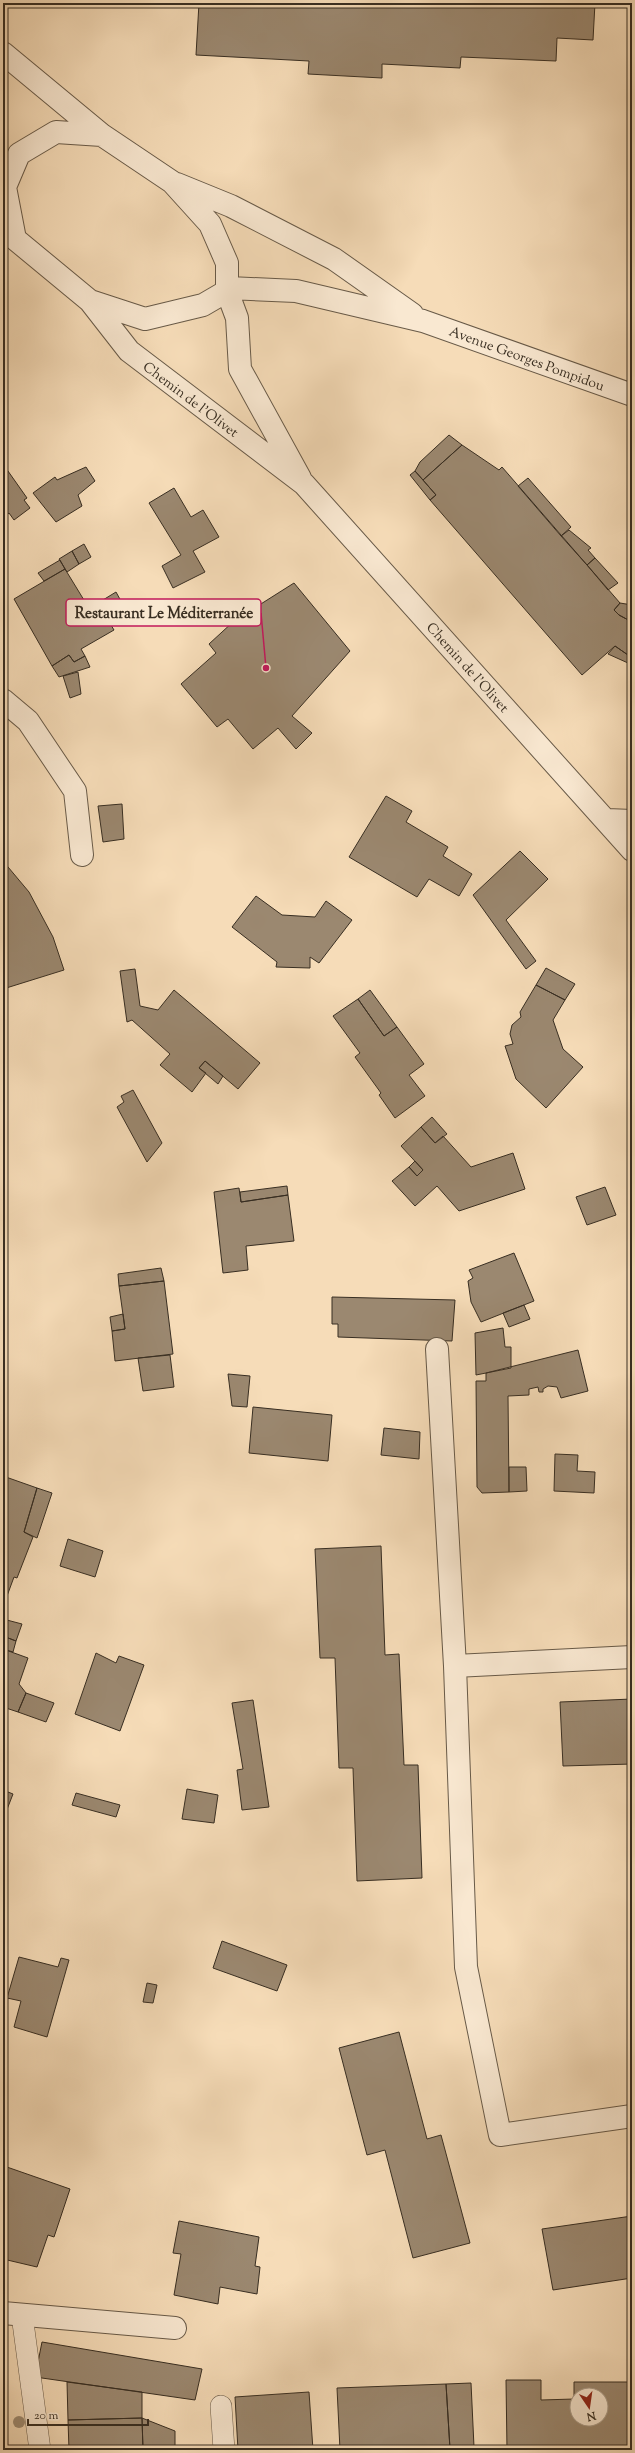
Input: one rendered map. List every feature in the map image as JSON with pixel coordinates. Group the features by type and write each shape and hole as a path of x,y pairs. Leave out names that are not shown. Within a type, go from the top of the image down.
{"street":[{"path":"3,53 102,135 172,182"},
{"path":"102,135 56,132 19,154 5,187 9,233 90,301 145,319 203,305 228,289"},
{"name":"Chemin de l'Olivet","path":"172,182 210,224 227,263 228,289 237,318 240,369 304,484"},
{"name":"Avenue Georges Pompidou","path":"172,182 231,206 334,259 423,321"},
{"name":"Avenue Georges Pompidou","path":"228,289 296,291 423,321 632,395"},
{"name":"Chemin de l'Olivet","path":"90,301 129,351 304,484 607,820 632,850"},
{"path":"3,700 28,721 75,791 82,855"},
{"path":"607,820 632,821"},
{"path":"437,1349 455,1666 466,1967 500,2135 632,2116"},
{"path":"455,1666 632,1656"},
{"path":"13,2314 175,2328"}],"lane":[{"path":"13,2314 40,2450"},
{"path":"221,2406 224,2450"}],"building":[{"path":"199,3 336,3 386,6 386,3 595,3 593,40 557,38 556,61 461,57 460,68 382,64 382,78 308,74 309,61 196,55"},
{"path":"449,435 462,445 423,480 415,471 420,462"},
{"path":"462,445 499,470 502,467 620,603 614,610 619,615 632,622 632,699 629,699 628,655 615,646 582,675 430,500 436,495 423,480"},
{"path":"3,464 27,498 24,500 30,508 14,520 9,513 3,518"},
{"path":"86,467 95,481 78,495 82,506 56,522 33,493 55,477 57,480"},
{"path":"415,471 436,495 430,500 410,475"},
{"path":"528,478 571,527 561,536 518,486"},
{"path":"174,488 191,517 203,510 219,537 193,551 205,572 173,588 162,566 181,555 149,503"},
{"path":"569,530 591,548 588,550 595,558 587,565 561,536"},
{"path":"84,544 91,557 79,564 72,551"},
{"path":"72,551 79,564 67,572 59,559"},
{"path":"595,558 618,583 608,590 587,565"},
{"path":"60,560 65,569 44,581 38,573"},
{"path":"65,569 87,605 96,600 114,630 81,649 85,656 74,662 69,655 52,666 14,599"},
{"path":"294,583 350,651 292,716 312,733 296,749 278,728 253,749 228,719 217,727 181,684 216,653 209,644 234,621"},
{"path":"116,592 127,612 110,623 98,603"},
{"path":"620,603 632,605 632,622 619,615 614,610"},
{"path":"615,646 628,655 628,663 608,654"},
{"path":"69,655 74,662 85,656 90,667 59,677 52,666"},
{"path":"78,672 81,694 70,698 63,676"},
{"path":"386,796 412,811 406,822 448,847 443,856 472,874 459,896 429,879 417,897 349,857"},
{"path":"122,804 124,839 103,842 98,806"},
{"path":"520,851 548,879 506,920 536,961 526,969 473,895"},
{"path":"3,861 29,892 53,937 64,970 3,989"},
{"path":"256,896 282,915 315,917 326,901 352,920 319,963 310,957 310,968 276,967 277,962 232,927"},
{"path":"546,968 575,984 565,1000 536,985"},
{"path":"135,969 140,1006 158,1010 174,990 260,1063 238,1089 205,1061 199,1068 206,1073 192,1092 160,1065 170,1054 132,1020 127,1022 120,971"},
{"path":"536,985 565,1000 553,1020 563,1049 583,1067 546,1108 516,1079 505,1046 513,1044 510,1034 512,1025 521,1017 520,1012"},
{"path":"370,990 397,1027 384,1036 358,999"},
{"path":"358,999 384,1036 397,1027 424,1064 409,1075 425,1096 395,1118 379,1095 381,1093 355,1057 360,1053 333,1016"},
{"path":"205,1061 223,1076 218,1084 199,1068"},
{"path":"133,1090 162,1143 147,1162 117,1107 124,1102 121,1096"},
{"path":"432,1117 447,1134 435,1143 421,1127"},
{"path":"421,1127 435,1143 443,1136 471,1167 513,1153 525,1189 459,1211 437,1186 415,1206 392,1181 409,1167 417,1176 423,1170 401,1146"},
{"path":"415,1161 423,1170 417,1176 409,1167"},
{"path":"287,1186 288,1195 241,1202 240,1192"},
{"path":"605,1187 616,1215 587,1225 576,1197"},
{"path":"239,1188 241,1202 288,1195 294,1241 246,1246 248,1270 223,1273 214,1192"},
{"path":"514,1253 534,1301 481,1322 471,1302 468,1281 473,1278 469,1270"},
{"path":"161,1268 164,1281 119,1286 118,1274"},
{"path":"164,1281 173,1354 115,1361 112,1331 125,1329 119,1286"},
{"path":"332,1297 455,1300 452,1341 338,1337 338,1324 332,1324"},
{"path":"524,1305 530,1319 509,1327 503,1313"},
{"path":"123,1314 125,1329 112,1331 110,1317"},
{"path":"503,1328 505,1347 511,1347 511,1368 476,1375 475,1333"},
{"path":"578,1350 588,1391 561,1398 557,1387 548,1386 543,1389 543,1392 539,1392 538,1387 529,1389 529,1395 508,1396 509,1492 482,1493 477,1487 476,1381 486,1381 486,1373"},
{"path":"170,1355 174,1387 143,1391 138,1358"},
{"path":"228,1374 250,1376 247,1407 232,1406"},
{"path":"253,1407 332,1415 328,1461 249,1453"},
{"path":"384,1428 420,1432 419,1459 381,1455"},
{"path":"555,1454 578,1455 577,1471 595,1472 594,1493 554,1491"},
{"path":"509,1467 526,1467 527,1491 509,1492"},
{"path":"3,1476 37,1488 24,1532 33,1537 17,1578 14,1577 7,1596 3,1595"},
{"path":"37,1488 52,1493 37,1538 24,1532"},
{"path":"68,1539 103,1551 95,1577 60,1566"},
{"path":"381,1546 385,1655 399,1654 404,1765 418,1765 422,1878 357,1881 353,1768 339,1768 335,1658 320,1658 315,1549"},
{"path":"3,1595 7,1596 3,1609"},
{"path":"3,1619 22,1624 16,1641 3,1636"},
{"path":"3,1636 16,1641 13,1652 3,1649"},
{"path":"3,1649 28,1658 19,1684 26,1693 18,1712 3,1707"},
{"path":"96,1653 116,1663 119,1656 144,1665 120,1731 75,1714"},
{"path":"26,1693 54,1703 46,1722 18,1712"},
{"path":"632,1699 632,1764 563,1766 560,1702"},
{"path":"253,1700 269,1807 242,1810 237,1770 243,1769 232,1703"},
{"path":"187,1789 218,1795 214,1823 182,1819"},
{"path":"3,1790 13,1794 6,1812 3,1811"},
{"path":"76,1793 120,1805 116,1817 72,1805"},
{"path":"222,1941 287,1965 277,1991 213,1968"},
{"path":"19,1957 58,1967 61,1958 69,1960 47,2037 14,2027 21,2001 7,1998"},
{"path":"147,1983 157,1985 153,2003 143,2002"},
{"path":"399,2032 427,2139 441,2135 470,2243 413,2258 385,2150 367,2155 339,2048"},
{"path":"4,2166 70,2189 54,2237 48,2235 37,2267 3,2259 3,2206 6,2197 3,2197"},
{"path":"632,2216 632,2278 553,2290 542,2229"},
{"path":"179,2221 259,2237 255,2266 260,2267 257,2294 220,2287 218,2304 174,2295 181,2254 173,2253"},
{"path":"42,2342 202,2369 195,2400 35,2377"},
{"path":"506,2380 541,2380 541,2400 569,2399 569,2427 609,2427 609,2387 574,2387 574,2382 632,2382 632,2450 507,2450"},
{"path":"67,2382 142,2392 142,2418 68,2420"},
{"path":"471,2383 474,2447 450,2449 446,2384"},
{"path":"446,2384 450,2449 340,2450 337,2388"},
{"path":"309,2392 313,2450 238,2450 235,2397"},
{"path":"142,2418 143,2450 69,2450 68,2420"},
{"path":"142,2418 175,2431 175,2450 143,2450"},
{"path":"479,2447 480,2450 436,2450"}],"place":[{"name":"Restaurant Le Méditerranée","path":"266,668"}]}
